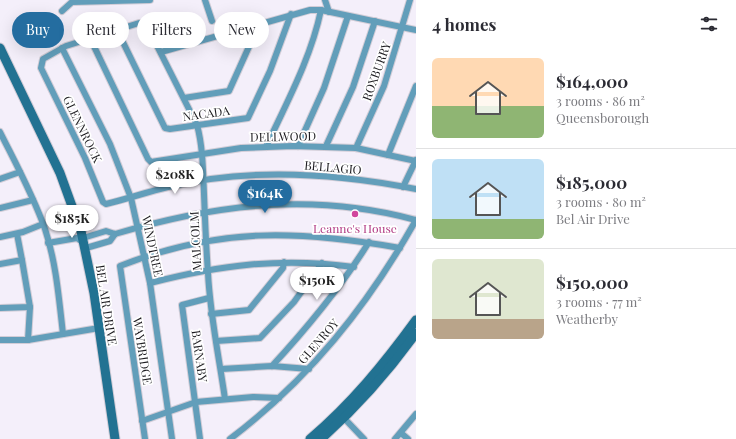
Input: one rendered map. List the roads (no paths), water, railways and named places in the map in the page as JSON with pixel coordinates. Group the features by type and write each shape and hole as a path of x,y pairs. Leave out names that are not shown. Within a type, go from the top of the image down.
{"street":[{"path":"62,11 72,1 150,0"},
{"path":"205,0 212,20"},
{"path":"325,0 329,12"},
{"name":"ROXBURRY","path":"356,148 384,86 410,0"},
{"path":"269,20 310,10 320,10 416,30"},
{"path":"266,147 302,71 316,32 320,10"},
{"name":"NACADA","path":"126,48 165,128 170,129 244,119 250,116 270,71 291,14"},
{"path":"298,146 324,88 348,16"},
{"path":"326,146 353,87 375,21"},
{"name":"MALCOLM","path":"129,27 143,23 146,24 197,125 202,153 209,298 225,399"},
{"path":"160,52 214,36"},
{"name":"GLENNROCK","path":"62,48 43,59 40,63 41,68 93,174 98,192 106,204"},
{"name":"WINDTREE","path":"62,48 110,144 131,198 139,227 150,283 172,439"},
{"name":"DELLWOOD","path":"95,48 151,162 202,153 266,147 298,146 356,148 416,160"},
{"path":"184,98 229,91 248,48"},
{"name":"BEL AIR DRIVE","path":"0,51 3,63 60,173 84,243 99,328 114,439"},
{"path":"388,155 416,86"},
{"path":"0,132 43,224 58,288 63,334"},
{"path":"403,187 416,160"},
{"path":"0,179 20,172"},
{"name":"BELLAGIO","path":"106,204 168,187 243,176 303,175 353,179 416,189"},
{"path":"0,208 33,200"},
{"path":"84,243 106,231 115,234 204,212 254,206 310,205 362,210 416,220"},
{"name":"GLENROY","path":"230,439 279,398 331,346 400,248 416,220"},
{"path":"0,237 17,234 43,224"},
{"path":"17,234 30,307 28,340"},
{"path":"48,243 77,238 84,243 110,241 115,234"},
{"path":"145,256 206,241 245,236 298,234 369,242 400,248"},
{"path":"272,366 314,320 354,267 369,242"},
{"name":"WAYBRIDGE","path":"145,256 120,266 145,439"},
{"path":"0,264 22,260"},
{"path":"150,283 225,266 284,262 322,263 354,267"},
{"path":"211,314 249,310 284,268 284,262"},
{"path":"216,341 260,338 294,302 322,263"},
{"name":"BARNABY","path":"200,439 182,305 209,298"},
{"path":"0,308 30,307"},
{"path":"310,439 342,416 384,364 416,320"},
{"path":"0,340 28,340 99,328"},
{"path":"321,439 389,369 416,333"},
{"path":"221,369 272,366 309,369"},
{"path":"142,421 196,402 253,397 279,398"},
{"path":"395,439 416,414"},
{"path":"342,416 364,439"},
{"path":"401,433 408,439"}],"place":[{"name":"Leanne's House","path":"355,214"}]}
